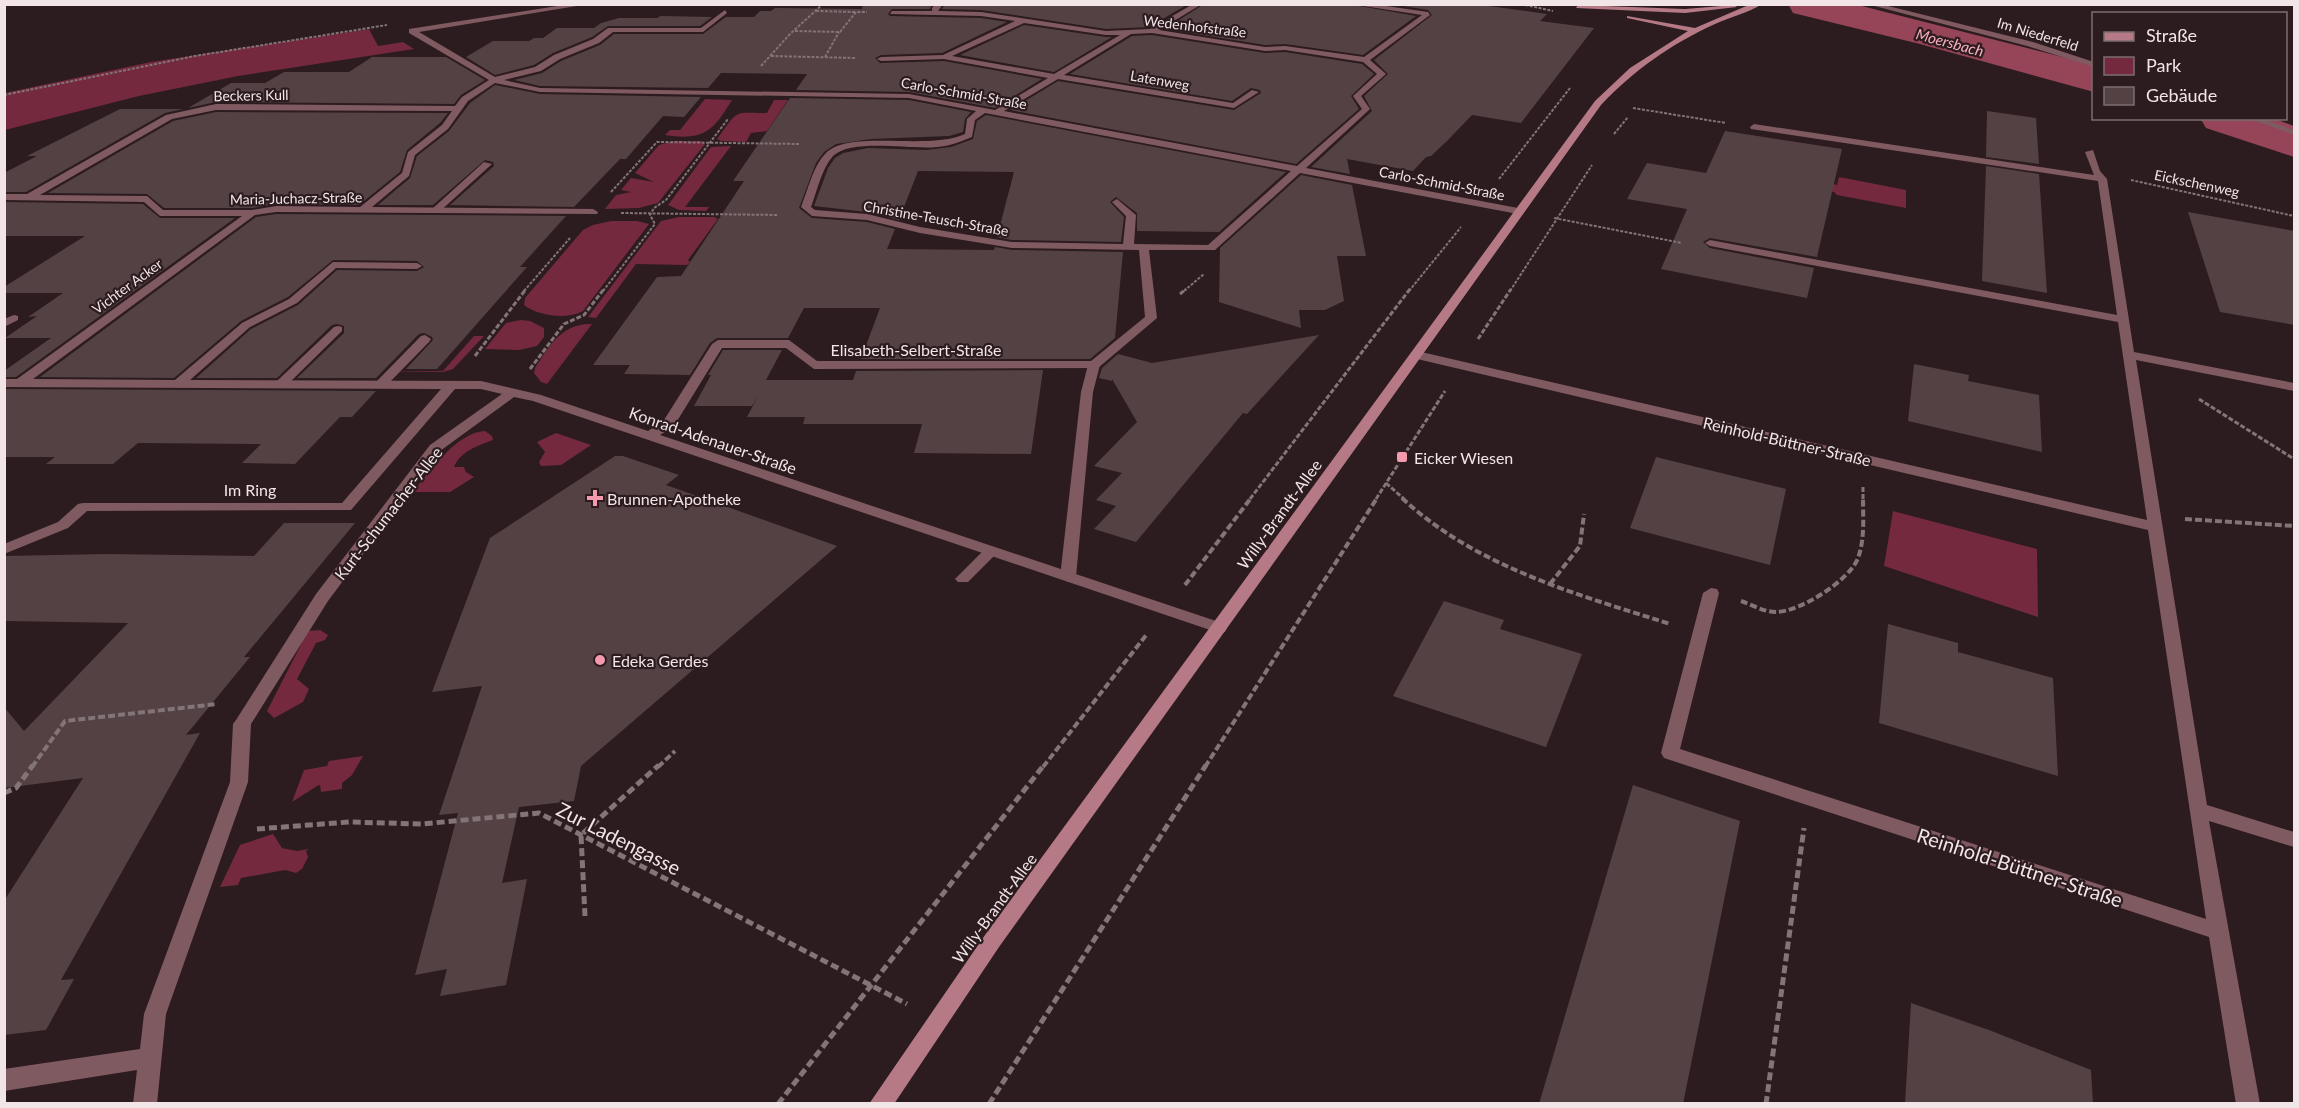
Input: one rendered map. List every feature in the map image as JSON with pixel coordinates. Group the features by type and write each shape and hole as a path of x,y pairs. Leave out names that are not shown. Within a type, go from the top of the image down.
{"street":[{"path":"411,27 586,4"},
{"path":"935,13 935,8 940,4"},
{"path":"1152,31 1199,4"},
{"path":"1211,248 1366,109 1357,96 1382,74 1365,60 1428,14 1353,4"},
{"name":"Im Niederfeld","path":"1870,4 2030,44 2092,64"},
{"path":"1575,6 1685,11 1758,5"},
{"name":"Willy-Brandt-Allee","path":"880,1104 937,1019 1598,103 1638,65 1694,30 1758,5"},
{"path":"1575,6 1694,30"},
{"path":"362,210 406,174 411,154 445,128 465,99 494,80 538,69 556,57 596,41 611,30 703,30 725,12"},
{"name":"Wedenhofstraße","path":"892,13 981,14 1106,33 1152,31 1265,49 1285,48 1365,60"},
{"path":"944,57 1022,21"},
{"name":"Carlo-Schmid-Straße","path":"411,27 477,72 494,80 540,90 889,95 928,99 1518,211"},
{"path":"997,112 1130,32"},
{"path":"881,59 944,57 1056,77"},
{"name":"Latenweg","path":"1056,77 1234,106 1255,92"},
{"name":"Beckers Kull","path":"28,197 169,117 216,107 460,109"},
{"path":"812,213 806,207 830,154 840,148 860,145 943,146 959,142 969,135 971,119 985,109"},
{"path":"2257,120 2295,133"},
{"path":"1754,127 2099,176"},
{"path":"2090,152 2099,176 2125,320 2199,810 2248,1104"},
{"path":"435,211 487,164"},
{"name":"Maria-Juchacz-Straße","path":"4,197 147,199 160,213 252,213 276,209 593,212"},
{"path":"4,205 28,197"},
{"path":"1117,202 1131,215 1128,248"},
{"name":"Vichter Acker","path":"20,383 252,213"},
{"name":"Christine-Teusch-Straße","path":"812,213 867,217 920,230 1012,245 1211,248"},
{"path":"1710,243 2125,320"},
{"path":"1068,577 1087,392 1094,365 1151,318 1144,248"},
{"path":"178,384 246,325 293,301 333,265 417,266"},
{"path":"281,384 338,329"},
{"path":"381,384 425,339"},
{"name":"Elisabeth-Selbert-Straße","path":"649,436 669,423 718,344 789,344 814,365 1094,365"},
{"name":"Reinhold-Büttner-Straße","path":"1417,355 1864,459 2155,523"},
{"path":"2130,355 2295,387"},
{"name":"Konrad-Adenauer-Straße","path":"4,383 482,385 537,398 1219,628"},
{"name":"Im Ring","path":"4,550 63,525 83,507 346,507 451,385"},
{"name":"Kurt-Schumacher-Allee","path":"145,1104 155,1014 239,782 242,724 322,598 435,448 511,393"},
{"path":"963,579 991,551"},
{"name":"Reinhold-Büttner-Straße","path":"1712,593 1670,753 2220,932"},
{"path":"2199,810 2295,839"},
{"path":"4,1080 151,1058"}],"path":[{"path":"650,215 654,208 666,200 759,81 754,73 823,4"},
{"path":"1521,4 1556,11"},
{"path":"816,11 892,13"},
{"path":"825,58 835,44 832,42 855,12"},
{"path":"4,95 74,79 315,35 411,27"},
{"path":"795,31 840,32"},
{"path":"770,56 881,59"},
{"path":"778,1104 1166,610 1390,314 1572,86"},
{"path":"1608,141 1640,101"},
{"path":"1598,103 1754,127"},
{"path":"451,385 490,338 525,290 657,142 820,144 840,148"},
{"path":"989,1104 1596,159"},
{"name":"Eickschenweg","path":"2099,176 2295,216"},
{"path":"1518,211 1708,248 1710,243"},
{"path":"650,215 812,213"},
{"path":"511,393 564,324 584,315 655,224 650,215"},
{"path":"1151,318 1214,267 1211,248"},
{"path":"2198,398 2295,459"},
{"path":"1712,593 1778,612 1822,595 1841,579 1857,561 1862,530 1864,459"},
{"path":"1386,483 1441,531 1493,559 1585,599 1701,633"},
{"path":"1550,584 1580,546 1584,514"},
{"path":"2155,523 2295,526"},
{"path":"4,794 16,788 64,721 257,699"},
{"path":"585,916 581,835 675,751"},
{"path":"1766,1104 1808,798"},
{"name":"Zur Ladengasse","path":"220,834 275,826 349,822 422,824 539,813 937,1019"}],"green space":[{"path":"369,29 378,46 403,42 414,49 238,76 139,96 5,130 5,93 151,62"},
{"path":"705,99 732,100 719,119 706,131 689,136 665,135 670,130 680,130"},
{"path":"774,100 788,100 767,131 751,133 746,142 717,139 738,114 767,113"},
{"path":"673,141 701,141 705,144 658,203 639,208 605,209 616,195 631,192 621,190 631,178 654,182 635,173 659,145"},
{"path":"731,146 685,207 709,207 706,211 679,210 668,205 711,147"},
{"path":"1839,177 1906,190 1906,208 1819,190 1821,181 1837,185"},
{"path":"679,217 718,219 688,260 690,262 687,265 636,264 596,318 588,317 661,221"},
{"path":"611,221 637,221 649,224 583,311 576,314 553,316 537,312 524,305 525,298 583,230"},
{"path":"530,321 544,328 544,337 537,346 519,350 485,349 506,323"},
{"path":"592,324 547,384 541,382 534,373 535,368 558,337 573,327"},
{"path":"474,336 484,336 453,369 443,372 380,371 443,371"},
{"path":"485,431 492,436 493,440 465,453 454,467 464,467 466,472 474,477 450,492 413,492 435,464 454,445 475,433"},
{"path":"556,433 591,445 561,465 541,466 539,462 545,452 537,442"},
{"path":"1893,511 2037,549 2038,617 1884,566"},
{"path":"320,630 328,635 325,640 316,643 297,679 309,689 303,702 274,718 267,711 308,631"},
{"path":"363,756 352,775 342,783 342,789 321,792 320,785 292,802 304,770 327,766 329,761"},
{"path":"273,834 282,848 297,851 309,849 306,851 308,857 302,869 296,873 285,870 241,878 238,885 220,887 240,845"}],"building":[{"path":"863,4 932,4 930,9 892,9 888,14 890,16 981,18 1007,22 942,53 881,55 875,58 880,63 944,61 1042,79 995,108 909,92 796,90 807,74 721,73 708,88 540,86 514,80 542,73 561,61 600,45 614,34 703,34 726,17 754,17 760,11 771,11 775,8 862,9"},
{"path":"945,4 1188,4 1149,27 1106,29 981,10 942,9"},
{"path":"1204,4 1348,4 1416,16 1363,55 1285,44 1265,45 1165,29"},
{"path":"1391,4 1474,4 1547,14 1540,21 1594,28 1521,123 1472,115 1413,171 1347,159 1350,174 1311,167 1372,111 1364,96 1388,74 1374,60 1432,15 1428,10"},
{"path":"660,16 712,17 700,26 608,26 592,37 553,53 534,65 495,75 466,57 493,41 529,41 534,38 543,38 557,28 594,28 601,23 619,18 658,18"},
{"path":"1024,25 1112,37 1054,72 960,55"},
{"path":"1152,35 1265,53 1285,52 1362,64 1374,74 1351,96 1359,109 1296,164 1010,110 1058,81 1234,110 1261,93 1260,90 1251,88 1232,101 1070,74 1132,36"},
{"path":"372,57 446,57 485,80 461,95 454,104 216,102 188,108 231,83 265,83 284,72 349,72"},
{"path":"495,85 540,94 701,97 684,117 663,116 626,159 620,159 574,207 450,205 494,166 493,162 485,160 433,205 378,205 410,178 417,156 449,131 470,103"},
{"path":"790,98 909,100 971,112 965,119 963,132 949,136 871,139 836,144 824,152 816,163 799,208 812,218 867,222 895,229 887,249 994,250 995,247 1012,250 1123,252 1115,338 1090,359 861,359 880,308 804,308 788,338 717,338 710,343 690,375 624,374 630,365 593,365 657,277 681,276 744,181 733,181"},
{"path":"120,109 183,109 165,113 26,192 4,192 4,173 37,156 27,156"},
{"path":"1987,111 2036,118 2039,164 1986,157"},
{"path":"216,112 448,113 440,123 407,150 400,172 359,205 276,204 252,208 164,208 147,194 48,193 173,121"},
{"path":"986,115 1286,172 1219,232 1137,231 1137,213 1116,197 1110,202 1124,217 1121,242 1012,240 997,237 1014,172 918,171 899,220 867,212 814,206 828,168 835,158 843,153 868,148 926,150 951,147 973,139 977,121"},
{"path":"1725,131 1842,149 1817,257 1710,238 1703,242 1710,248 1814,268 1807,298 1661,269 1687,209 1627,199 1647,163 1706,173"},
{"path":"1986,166 2039,174 2047,293 1982,281"},
{"path":"1301,175 1352,185 1366,256 1337,256 1344,301 1325,310 1299,310 1301,328 1219,302 1220,248"},
{"path":"4,202 143,204 160,218 235,218 16,377 4,377 4,371 51,338 5,338 37,316 28,317 63,293 4,293 4,287 85,236 4,236"},
{"path":"2188,212 2295,231 2295,325 2220,312"},
{"path":"276,214 566,216 520,267 527,267 437,369 406,369 433,340 424,333 419,334 376,378 297,378 344,333 344,326 337,324 332,325 277,378 196,378 251,329 298,305 337,270 417,271 424,267 417,261 333,260 288,297 241,321 174,378 40,377 256,217"},
{"path":"1319,335 1247,414 1243,413 1136,542 1094,529 1116,506 1096,500 1122,473 1094,466 1137,422 1112,379 1112,381 1099,378 1102,368 1118,354 1152,363"},
{"path":"723,350 782,350 766,380 853,380 856,371 1043,370 1031,454 914,453 922,424 803,424 805,417 747,417 759,394 752,406 694,406 711,375 708,375"},
{"path":"1914,364 1969,375 1968,381 2039,395 2042,452 1908,421"},
{"path":"4,389 376,391 352,417 340,417 295,464 242,463 261,444 138,443 113,464 46,464 55,457 4,457"},
{"path":"615,456 623,456 679,475 666,485 837,546 581,766 574,801 519,807 502,883 527,879 506,985 440,996 447,969 415,975 458,813 439,815 482,686 432,692 490,538"},
{"path":"1656,457 1786,489 1770,565 1630,528"},
{"path":"284,523 355,523 244,657 250,657 186,735 200,733 61,980 74,979 46,1030 4,1035 4,901 83,778 4,788 4,707 24,731 128,623 4,621 4,556 107,554 254,556"},
{"path":"1444,601 1504,620 1500,629 1582,654 1546,747 1393,696"},
{"path":"1888,624 1958,643 1958,652 2053,678 2058,776 1879,723"},
{"path":"1633,785 1740,821 1683,1104 1539,1104"},
{"path":"1911,1003 1989,1030 2091,1070 2093,1104 1905,1104"}],"waterway":[{"name":"Moersbach","path":"1807,5 1933,35 2092,78"},
{"name":"Moersbach","path":"2229,120 2294,142"}],"place":[{"name":"Eicker Wiesen","path":"1402,457"},
{"name":"Brunnen-Apotheke","path":"595,498"},
{"name":"Edeka Gerdes","path":"600,660"}]}
